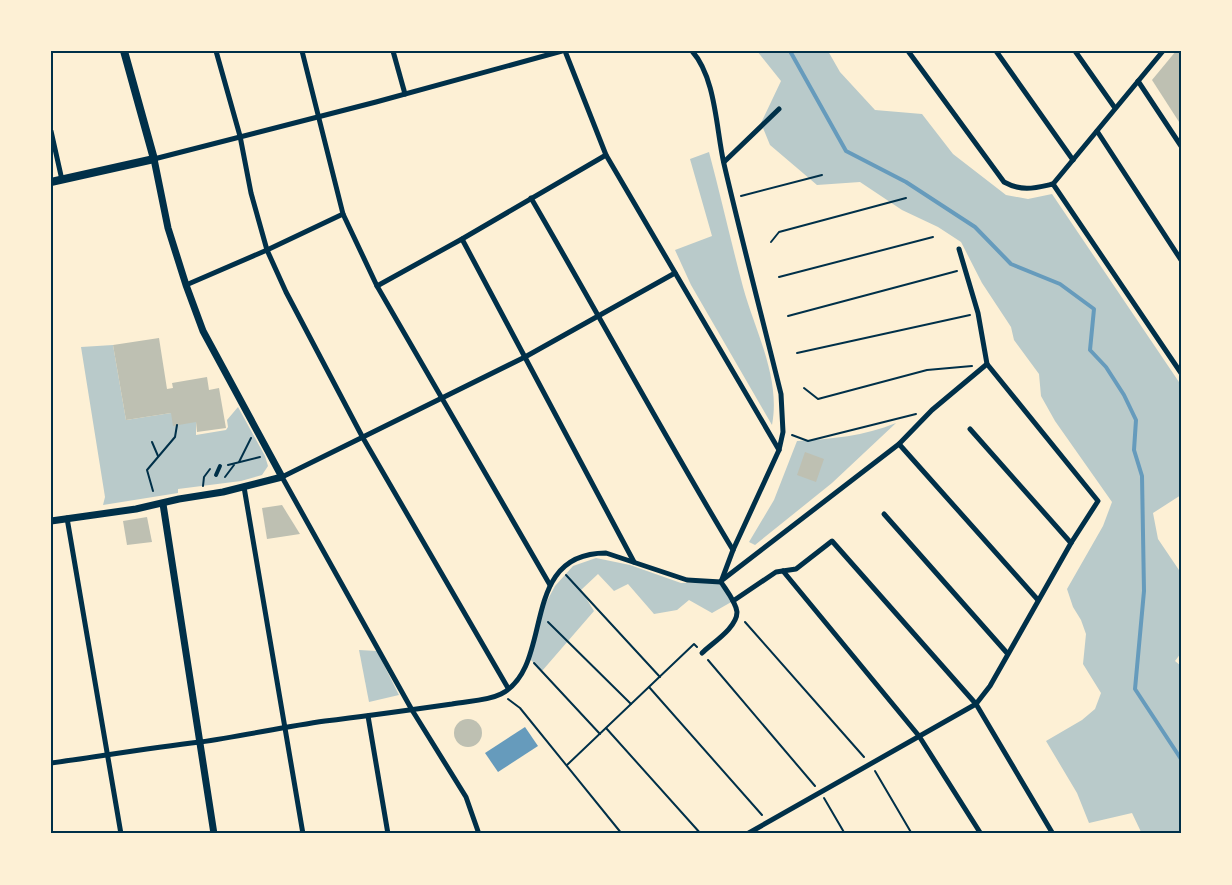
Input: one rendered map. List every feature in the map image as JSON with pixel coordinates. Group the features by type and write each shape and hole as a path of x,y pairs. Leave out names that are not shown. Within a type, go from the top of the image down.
{"main road":[{"path":"51,182 154,159 124,51"}],"street":[{"path":"216,51 240,136 251,194 267,250 286,292 363,438 508,688"},
{"path":"302,51 343,213 377,286 550,585"},
{"path":"393,51 405,94"},
{"path":"479,834 466,797 412,710 203,331 168,228 154,159 563,51 606,155 779,450"},
{"path":"692,51 700,60 712,95 724,162 780,394 783,432 779,450 733,550 721,582"},
{"path":"908,51 1004,182 1027,190 1053,184 1163,51"},
{"path":"996,51 1073,160"},
{"path":"1075,51 1115,108"},
{"path":"1138,81 1181,146"},
{"path":"724,162 779,109"},
{"path":"51,131 62,180"},
{"path":"1097,131 1181,260"},
{"path":"377,286 606,155"},
{"path":"1053,184 1181,373"},
{"path":"531,198 671,446 733,550"},
{"path":"186,285 267,250 343,213"},
{"path":"462,239 634,562"},
{"path":"747,834 976,704 990,686 1071,543 1098,501 987,364 978,313 959,249"},
{"path":"51,521 163,504 282,477 525,357 675,273"},
{"path":"51,764 285,726 483,699 501,694 517,681 529,658 550,585 562,570 576,559 593,553 606,553 687,580 721,582 899,444 932,410 987,364"},
{"path":"970,429 1071,543"},
{"path":"899,444 1038,600"},
{"path":"216,475 220,466"},
{"path":"244,487 303,834"},
{"path":"163,504 214,834"},
{"path":"884,514 1007,653"},
{"path":"67,518 121,834"},
{"path":"733,602 776,572 796,569 832,541 976,704 1053,834"},
{"path":"783,571 919,736 981,834"},
{"path":"702,653 733,624 737,613 721,582"},
{"path":"369,716 388,834"}],"path":[{"path":"733,198 822,175"},
{"path":"771,242 779,232 906,198"},
{"path":"779,277 933,237"},
{"path":"788,316 965,268"},
{"path":"797,353 978,313"},
{"path":"804,388 818,399 927,370 987,364"},
{"path":"783,432 808,441 932,410"},
{"path":"153,491 147,470 175,437 177,425"},
{"path":"219,484 237,463 254,434"},
{"path":"152,442 158,456"},
{"path":"220,466 265,456"},
{"path":"562,570 660,677"},
{"path":"737,613 871,764 912,834"},
{"path":"540,614 631,704"},
{"path":"567,765 694,644 820,792 845,834"},
{"path":"529,658 600,734"},
{"path":"649,687 767,821"},
{"path":"501,694 520,708 622,834"},
{"path":"606,728 700,834"}],"shaded area":[{"path":"757,51 828,51 840,72 875,110 922,114 953,154 1006,195 1028,199 1052,194 1181,385 1181,495 1153,513 1158,539 1181,573 1181,653 1175,661 1181,666 1181,834 1142,834 1132,813 1089,823 1077,793 1046,741 1082,720 1095,709 1101,693 1083,664 1086,634 1067,589 1103,526 1112,502 1055,421 1041,396 1039,374 1014,340 1011,327 982,283 961,242 938,227 902,210 860,182 817,185 770,145 761,123 781,81"},
{"path":"709,152 743,287 770,372 774,407 772,425 691,285 675,250 712,236 690,159"},
{"path":"113,345 126,420 171,413 196,422 196,435 226,430 227,420 238,407 265,456 268,466 262,475 241,481 178,489 178,493 103,505 105,497 81,347"},
{"path":"896,423 832,483 755,545 749,542 774,500 797,441 848,436"},
{"path":"596,558 630,565 681,583 721,582 733,601 712,613 689,600 677,610 654,614 628,584 614,591 598,574 581,590 594,611 542,671 529,658 540,614 555,586 573,566"},
{"path":"359,650 377,651 399,695 369,702"}],"water":[{"path":"525,727 538,746 498,772 485,753"}],"building":[{"path":"1176,51 1181,51 1181,125 1152,80"},
{"path":"159,338 167,389 173,388 172,383 207,377 209,390 219,388 226,428 197,432 196,422 173,426 171,413 126,420 113,345"},
{"path":"805,452 824,459 816,482 797,475"},
{"path":"282,505 300,534 267,539 262,508"},
{"path":"147,517 152,542 127,545 123,521"},
{"path":"468,719 478,723 482,733 478,743 468,747 458,743 454,733 458,723"}],"waterway":[{"path":"790,51 846,151 906,182 975,227 1011,264 1060,284 1094,309 1090,350 1106,367 1124,395 1136,420 1134,450 1142,476 1144,591 1135,689 1181,759"}]}
